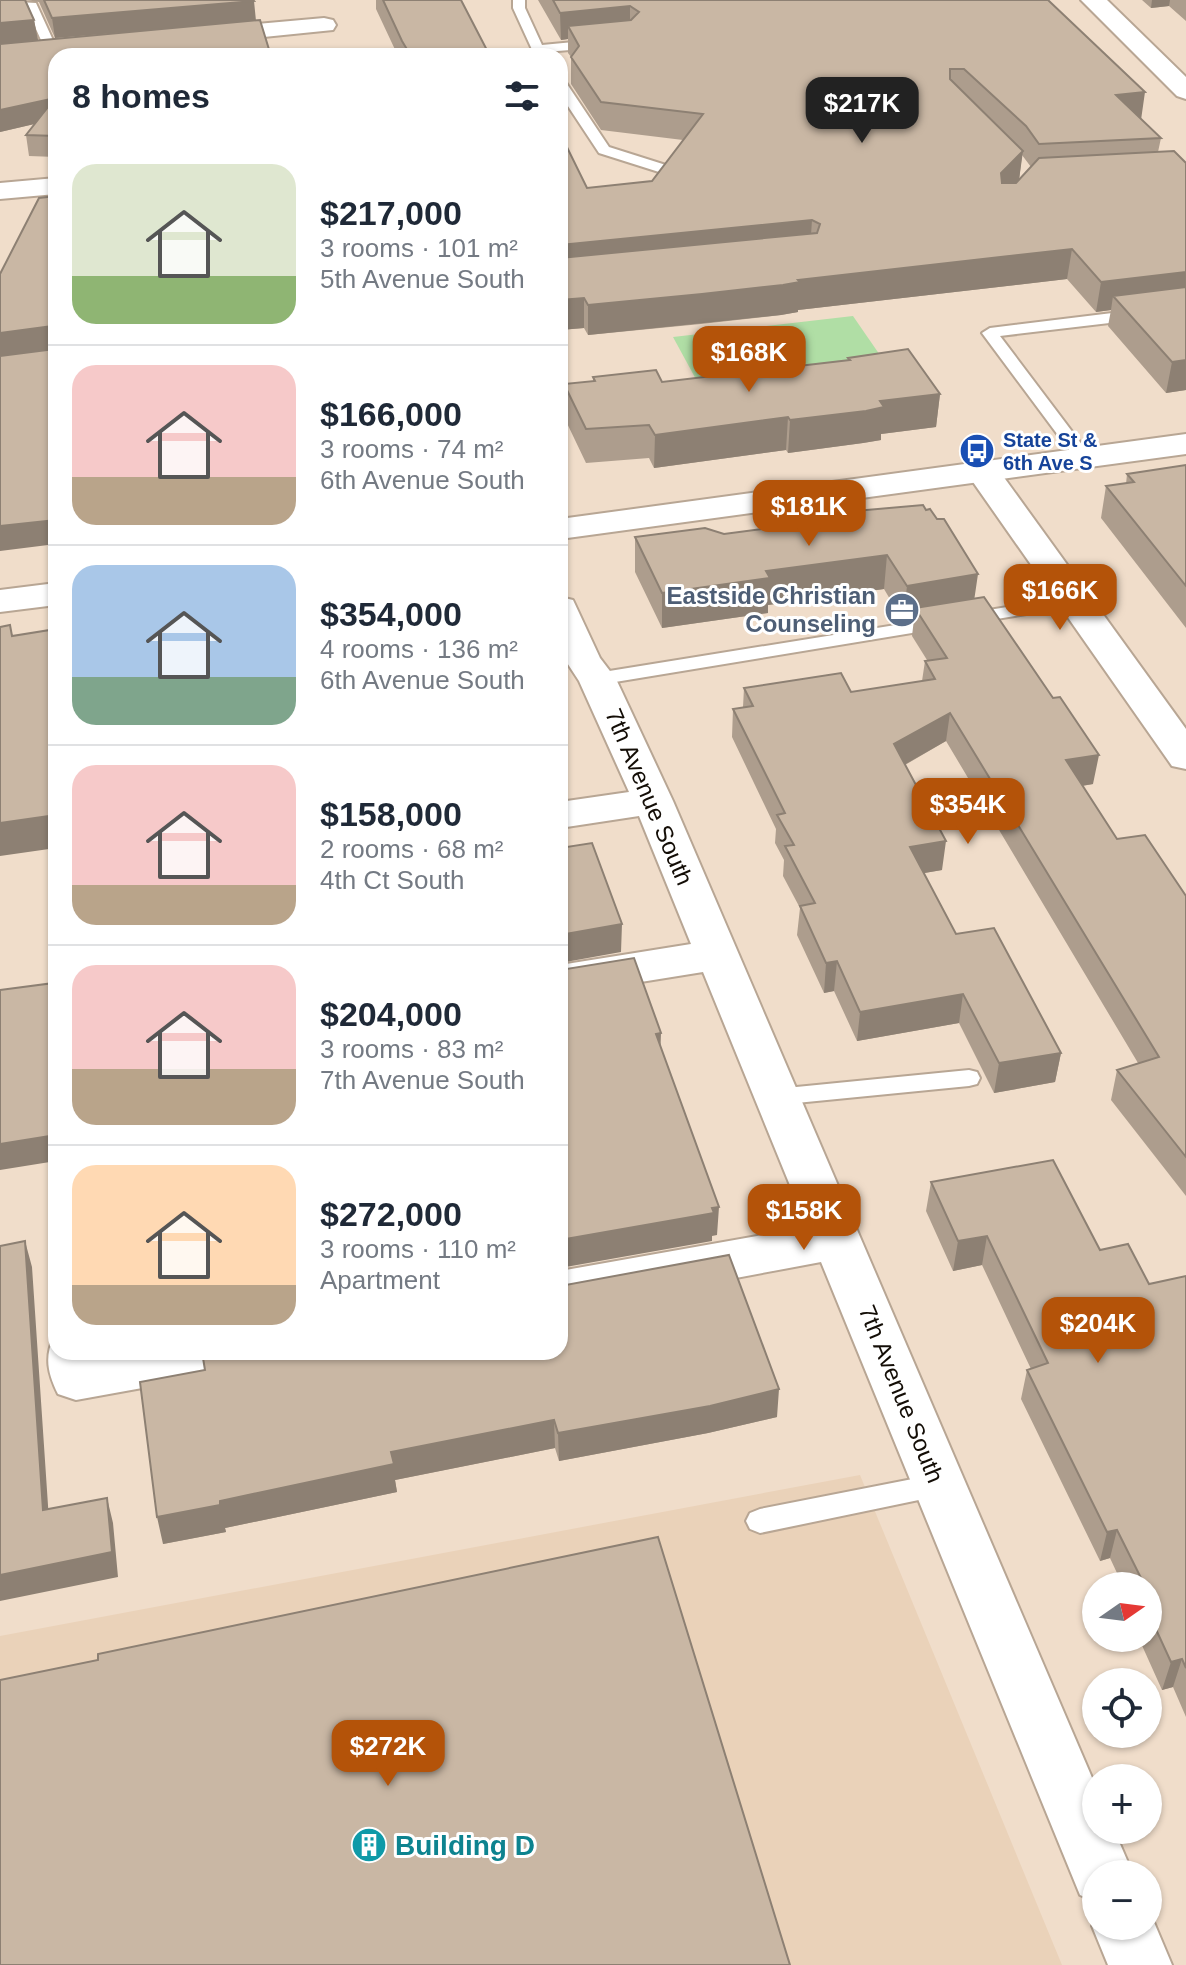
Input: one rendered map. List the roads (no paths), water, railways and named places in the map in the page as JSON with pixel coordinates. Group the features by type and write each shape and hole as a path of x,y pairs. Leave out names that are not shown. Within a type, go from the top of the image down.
{"street":[{"path":"173,38 328,35 314,0"},
{"path":"1093,0 1186,91"},
{"path":"66,48 82,47"},
{"path":"26,52 48,49"},
{"path":"0,191 48,187"},
{"path":"568,528 1186,444"},
{"path":"983,472 1186,757"},
{"path":"0,601 48,595"},
{"name":"7th Avenue South","path":"568,627 582,660 597,679 653,801 1096,1860"},
{"path":"568,814 653,801"},
{"path":"568,979 716,955"},
{"path":"568,1290 839,1240"},
{"path":"74,1366 139,1360"},
{"path":"1130,1940 1140,1965"}],"lane":[{"path":"519,0 519,8 537,48"},
{"path":"0,5 32,6 51,48"},
{"path":"568,48 603,43"},
{"path":"568,96 604,150 664,169"},
{"path":"1084,458 990,333 1186,309"},
{"path":"597,679 1075,601"},
{"path":"776,1097 969,1078"},
{"path":"760,1521 938,1485"}],"place":[{"name":"State St & 6th Ave S","path":"977,451"},
{"name":"Eastside Christian Counseling","path":"902,610"},
{"name":"Building D","path":"369,1845"}]}
